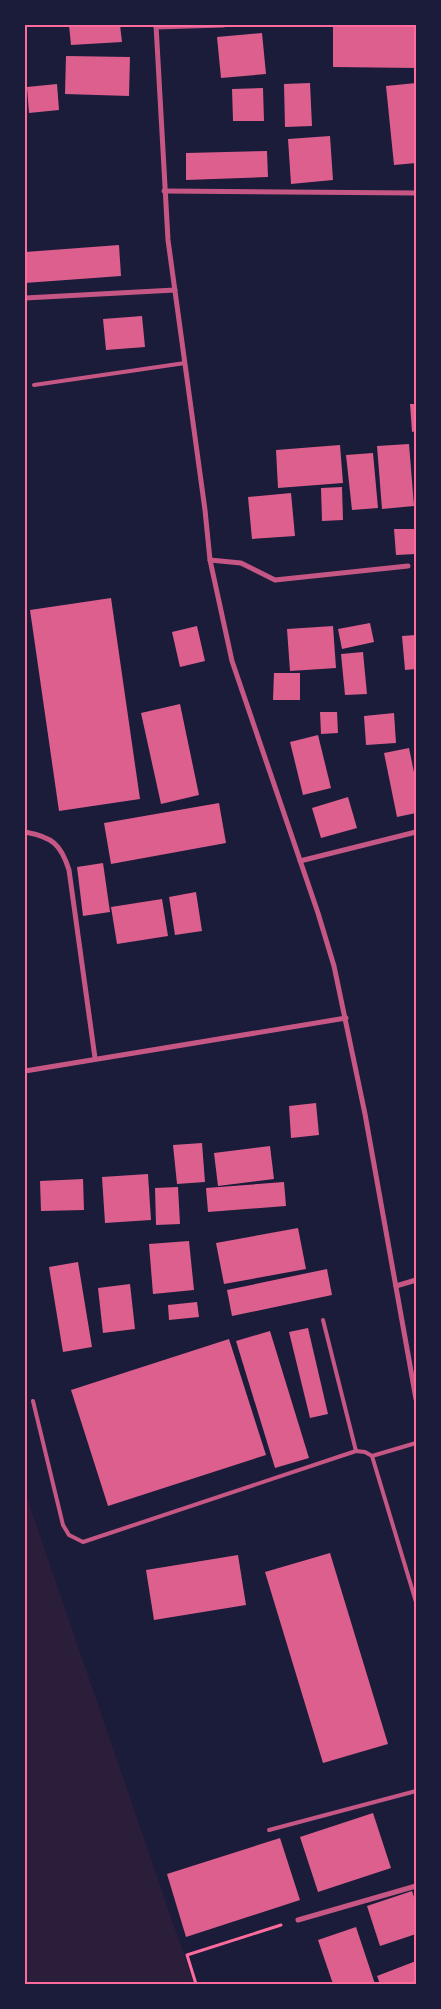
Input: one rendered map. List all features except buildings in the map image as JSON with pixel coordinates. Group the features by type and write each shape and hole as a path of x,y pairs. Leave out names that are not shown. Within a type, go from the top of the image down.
{"street":[{"path":"223,25 156,26 164,190 210,560 232,661 334,966 346,1018 416,1399"},
{"path":"164,190 416,193"},
{"path":"25,298 175,290"},
{"path":"210,560 241,563 275,580 408,566"},
{"path":"25,832 40,835 54,842 60,848 67,864 95,1058"},
{"path":"300,860 416,832"},
{"path":"25,1071 346,1018"},
{"path":"396,1286 416,1280"},
{"path":"298,1920 416,1886"}],"lane":[{"path":"34,385 185,363"},
{"path":"324,1320 356,1451"},
{"path":"33,1402 63,1525 69,1535 83,1542 356,1451 365,1452 372,1456 416,1602"},
{"path":"372,1456 416,1443"},
{"path":"269,1830 416,1790"}],"path":[{"path":"196,1984 187,1955 298,1920"}],"shaded area":[{"path":"25,1492 194,1984 25,1984"}]}
